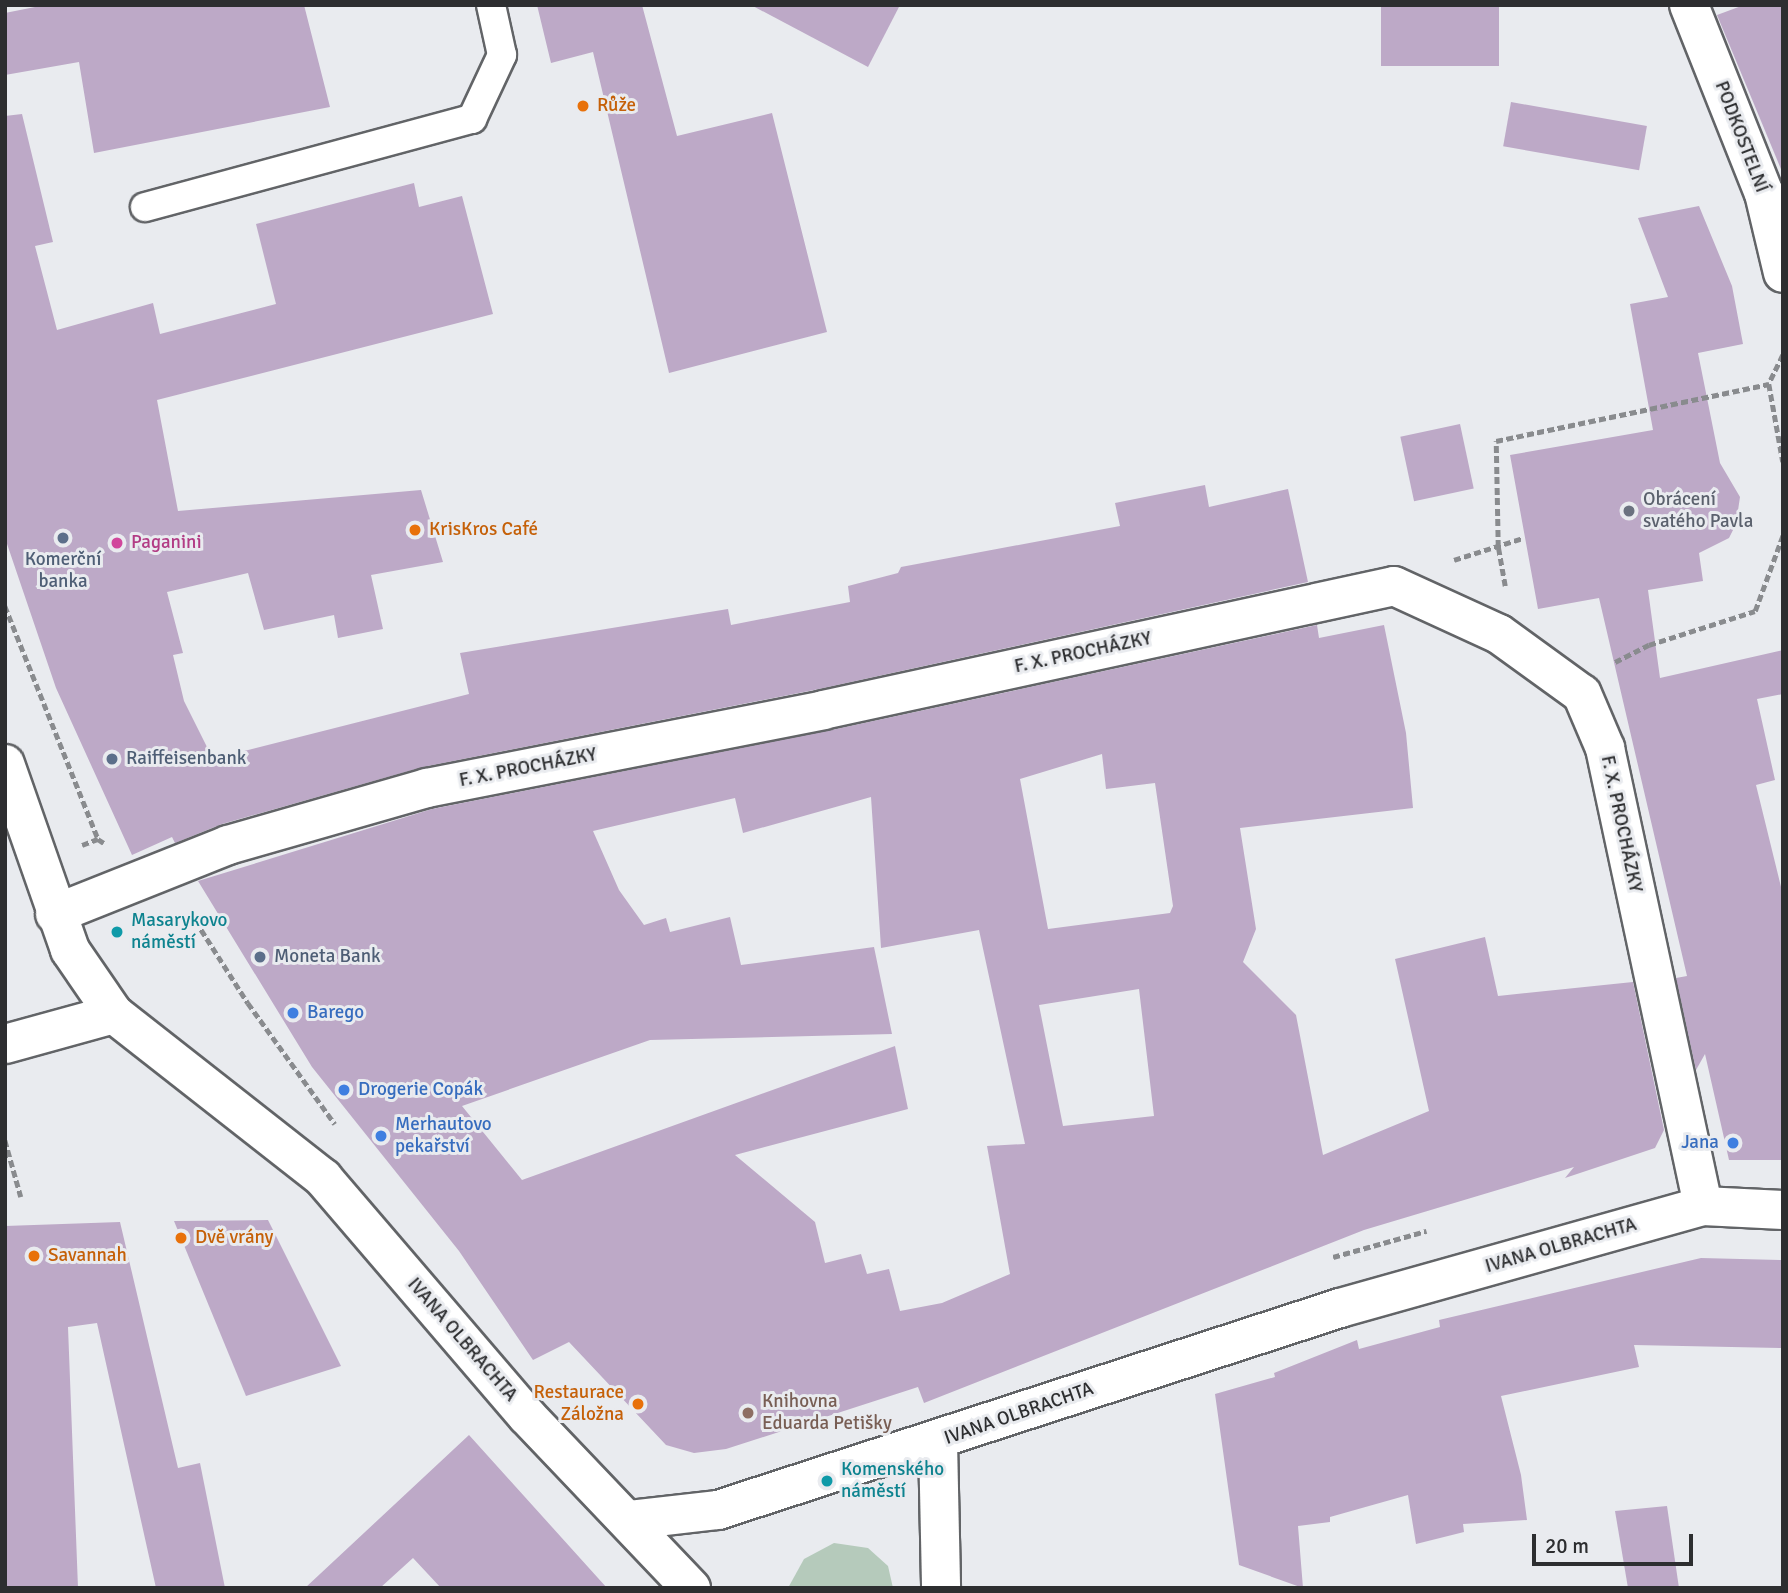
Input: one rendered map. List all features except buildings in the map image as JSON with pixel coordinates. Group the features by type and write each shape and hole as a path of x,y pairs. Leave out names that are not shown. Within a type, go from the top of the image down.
{"main road":[{"name":"PODKOSTELNÍ","path":"1689,5 1764,194 1783,272"},
{"name":"F. X. PROCHÁZKY","path":"55,914 165,873 228,845 427,788 823,710 1394,586 1499,634 1582,694 1605,748 1703,1206"},
{"path":"5,764 55,914 70,950 114,1014 5,1044"},
{"name":"IVANA OLBRACHTA","path":"114,1014 323,1178 527,1416 630,1520 719,1510 938,1441 1340,1308 1703,1206 1783,1210"},
{"path":"938,1441 941,1588"},
{"path":"630,1520 691,1588"}],"lane":[{"path":"145,207 471,120 502,55 491,5"}],"path":[{"path":"1783,355 1769,384 1783,463"},
{"path":"1499,634 1508,604 1498,547 1496,441 1769,384"},
{"path":"1582,694 1608,665 1649,645 1755,611 1783,535"},
{"path":"1449,561 1523,538"},
{"path":"5,606 98,839 165,873 248,1003 338,1128"},
{"path":"5,1140 21,1197"}],"green space":[{"path":"834,1543 868,1548 888,1566 893,1588 788,1588 804,1559"}],"place":[{"name":"Růže","path":"583,106"},
{"name":"Obrácení svatého Pavla","path":"1629,511"},
{"name":"KrisKros Café","path":"415,530"},
{"name":"Komerční banka","path":"63,538"},
{"name":"Paganini","path":"117,543"},
{"name":"Raiffeisenbank","path":"112,759"},
{"name":"Masarykovo náměstí","path":"117,932"},
{"name":"Moneta Bank","path":"260,957"},
{"name":"Barego","path":"293,1013"},
{"name":"Drogerie Copák","path":"344,1090"},
{"name":"Merhautovo pekařství","path":"381,1136"},
{"name":"Jana","path":"1733,1143"},
{"name":"Dvě vrány","path":"181,1238"},
{"name":"Savannah","path":"34,1256"},
{"name":"Restaurace Záložna","path":"638,1404"},
{"name":"Knihovna Eduarda Petišky","path":"748,1413"},
{"name":"Komenského náměstí","path":"827,1481"}]}
